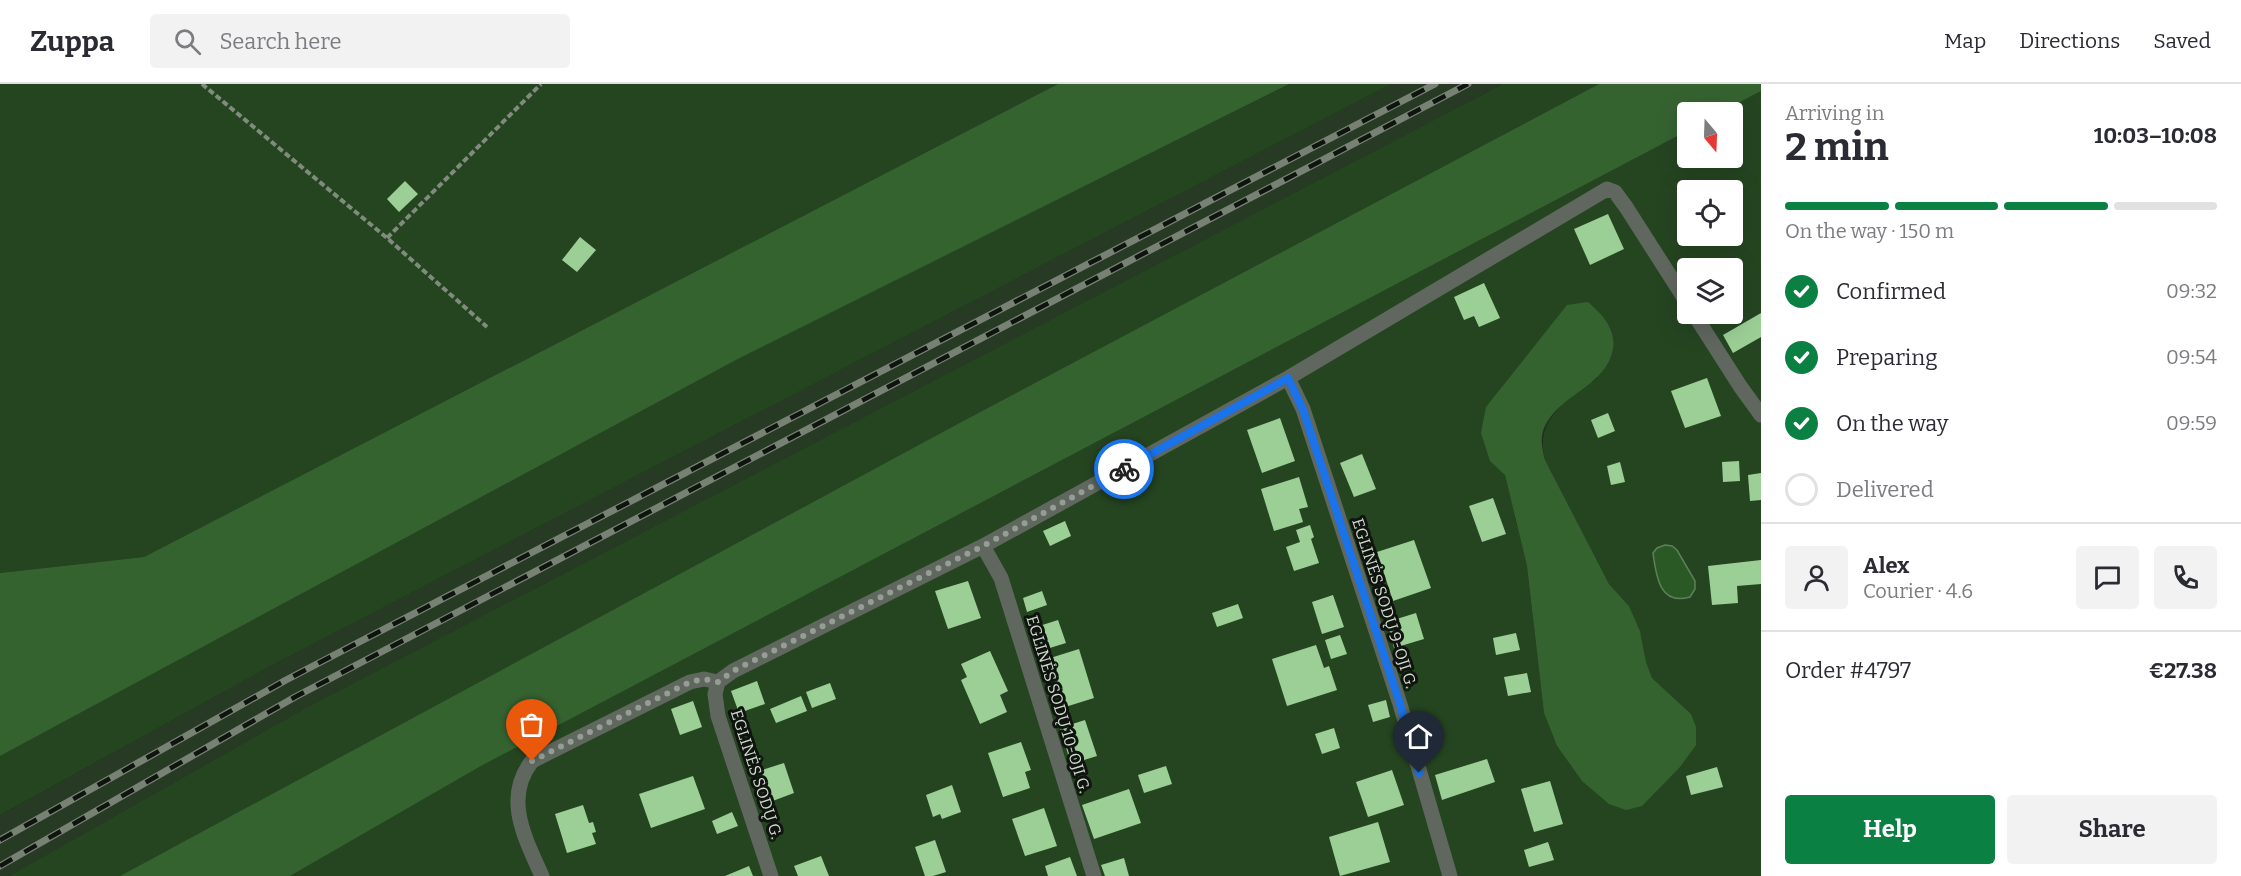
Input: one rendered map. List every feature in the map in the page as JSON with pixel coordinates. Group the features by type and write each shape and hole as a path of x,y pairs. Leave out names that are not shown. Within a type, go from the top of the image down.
{"street":[{"path":"542,876 524,836 517,802 518,788 523,773 532,761 690,682 704,679 718,682 733,671 983,546 1288,378 1607,189 1615,192 1626,207 1677,287"},
{"path":"1700,324 1761,415"},
{"name":"EGLINĖS SODŲ 9-OJI G.","path":"1288,378 1303,410 1396,693 1450,876"},
{"name":"EGLINĖS SODŲ 10-OJI G.","path":"983,546 1001,578 1094,876"},
{"name":"EGLINĖS SODŲ G.","path":"718,682 715,694 718,716 771,876"}],"path":[{"path":"202,84 387,238 487,327"},
{"path":"387,238 541,84"}],"shaded area":[{"path":"0,84 1058,84 144,557 0,573"},
{"path":"1058,84 1289,84 736,360 0,756 0,573 144,557"},
{"path":"1289,84 1391,84 278,662 0,815 0,756 736,360"},
{"path":"1391,84 1503,84 304,709 9,876 0,876 0,815 278,662"},
{"path":"1503,84 1599,84 965,420 120,876 9,876 304,709"},
{"path":"1599,84 1761,84 1761,91 1740,102 1677,102 1677,136 481,766 290,876 120,876 965,420"},
{"path":"1761,91 1761,876 290,876 481,766 1677,136 1677,168 1743,168 1743,102 1740,102","holes":["1605,318 1597,378 1565,403 1549,421 1544,432 1545,460 1609,584 1629,606 1640,631 1646,662 1652,678 1691,714 1582,781 1557,746 1544,713 1527,566 1505,475"]},
{"path":"1588,302 1603,317 1610,329 1613,349 1609,362 1601,373 1551,416 1542,436 1545,460 1609,584 1629,606 1640,631 1646,662 1652,678 1691,714 1696,727 1696,745 1680,767 1642,806 1626,810 1609,804 1582,781 1557,746 1544,713 1527,566 1505,475 1490,461 1481,433 1486,407 1567,305"},
{"path":"1665,545 1677,550 1695,581 1695,589 1690,597 1680,599 1672,597 1661,587 1653,553 1657,548"}],"building":[{"path":"405,181 418,194 399,212 387,199"},
{"path":"1608,214 1624,249 1590,265 1574,229"},
{"path":"580,237 596,250 577,272 562,260"},
{"path":"1484,283 1500,318 1479,327 1474,316 1464,320 1454,297"},
{"path":"1761,313 1761,337 1733,353 1723,335"},
{"path":"1707,378 1721,416 1685,428 1671,391"},
{"path":"1608,413 1615,431 1598,438 1591,420"},
{"path":"1280,418 1295,461 1262,473 1247,430"},
{"path":"1362,454 1376,489 1354,497 1340,463"},
{"path":"1739,461 1740,481 1723,482 1722,462"},
{"path":"1620,462 1625,482 1611,485 1607,466"},
{"path":"1761,473 1761,500 1750,501 1748,475"},
{"path":"1299,477 1308,507 1299,509 1303,522 1274,531 1261,489"},
{"path":"1493,498 1506,534 1482,542 1469,506"},
{"path":"1065,521 1071,536 1050,546 1043,531"},
{"path":"1310,525 1314,537 1311,539 1319,563 1294,571 1286,547 1300,542 1296,530"},
{"path":"1414,540 1431,588 1393,601 1377,552"},
{"path":"1761,560 1761,584 1737,586 1738,603 1712,605 1708,566"},
{"path":"968,581 981,618 948,629 935,591"},
{"path":"1042,591 1047,605 1027,612 1023,598"},
{"path":"1333,595 1344,627 1322,634 1312,602"},
{"path":"1238,604 1243,618 1217,627 1212,613"},
{"path":"1416,613 1424,639 1394,648 1387,622"},
{"path":"1058,620 1066,643 1040,651 1033,628"},
{"path":"1516,633 1520,650 1496,655 1493,638"},
{"path":"1340,635 1347,654 1331,659 1325,640"},
{"path":"1316,645 1324,668 1329,666 1337,690 1287,706 1272,659"},
{"path":"1079,649 1094,698 1062,708 1047,659"},
{"path":"990,651 1008,691 1000,695 1007,712 980,724 961,680 967,677 961,664"},
{"path":"1527,673 1531,692 1508,696 1504,677"},
{"path":"757,681 765,704 739,713 731,691"},
{"path":"830,683 836,699 812,708 806,692"},
{"path":"801,696 807,711 776,723 770,709"},
{"path":"1386,700 1390,717 1373,722 1368,705"},
{"path":"693,701 702,727 680,735 671,709"},
{"path":"1085,720 1097,756 1071,764 1060,728"},
{"path":"1334,728 1340,748 1322,754 1315,734"},
{"path":"1021,742 1031,770 1025,772 1030,788 1003,797 988,753"},
{"path":"1487,759 1495,782 1442,800 1435,775"},
{"path":"784,763 794,793 770,802 759,771"},
{"path":"1166,766 1172,784 1144,793 1138,775"},
{"path":"1717,767 1723,787 1691,795 1686,776"},
{"path":"1392,770 1404,805 1368,817 1356,782"},
{"path":"693,776 705,809 651,828 639,794"},
{"path":"1550,781 1563,824 1534,832 1521,789"},
{"path":"952,785 961,812 942,819 940,814 933,817 926,795"},
{"path":"1129,789 1141,823 1094,839 1082,805"},
{"path":"583,805 589,823 593,822 596,832 592,833 596,844 567,853 555,814"},
{"path":"1044,808 1057,846 1025,856 1012,819"},
{"path":"732,812 738,826 717,834 712,821"},
{"path":"1378,822 1390,862 1340,876 1329,837"},
{"path":"935,840 946,872 925,876 915,847"},
{"path":"1548,842 1554,860 1529,867 1524,850"},
{"path":"821,856 829,876 798,876 794,866"},
{"path":"1070,857 1077,876 1048,876 1045,866"},
{"path":"1124,858 1129,876 1105,876 1101,865"},
{"path":"749,866 753,876 725,876"}],"railway":[{"path":"0,840 286,680 1435,84"},
{"path":"0,866 295,697 1468,84"}],"way so far":[{"path":"532,761 690,682 704,679 718,682 733,671 983,546 1124,469"}],"route":[{"path":"1124,469 1288,378 1303,410 1400,704 1419,773"}]}
